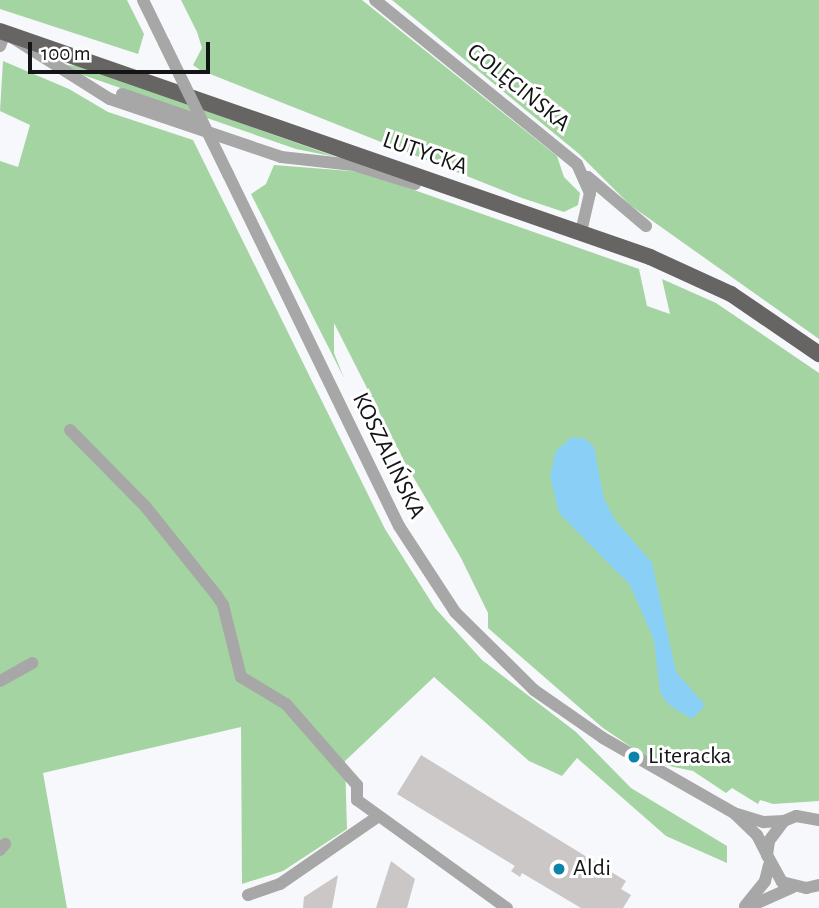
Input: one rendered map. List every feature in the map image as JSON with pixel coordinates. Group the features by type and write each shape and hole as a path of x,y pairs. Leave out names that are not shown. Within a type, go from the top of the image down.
{"main road":[{"name":"LUTYCKA","path":"2,37 581,232 722,289 819,354"}],"street":[{"name":"KOSZALIŃSKA","path":"143,0 399,526 454,612 499,660 562,712 734,813 757,835 782,882 793,887"},
{"name":"GOLĘCIŃSKA","path":"375,0 646,226"},
{"path":"2,37 123,103 281,157 380,172 482,206 524,212"},
{"path":"581,232 590,193 583,172"},
{"path":"70,430 145,506 217,596 241,677 286,704 357,785 357,800 377,817 507,908"},
{"path":"0,681 32,663"},
{"name":"KOSZALIŃSKA","path":"734,813 764,822 784,821 796,816 819,820"},
{"path":"248,895 280,884 377,817"},
{"path":"745,908 765,881 769,841 784,821"},
{"path":"745,908 793,887 819,885"}],"green space":[{"path":"0,0 127,0 144,34 138,54 0,9"},
{"path":"181,0 362,0 557,156 564,177 580,193 578,205 564,212 522,198 200,70 193,65 202,48"},
{"path":"392,0 819,0 819,339 630,205 578,153"},
{"path":"3,61 69,89 108,112 193,140 385,529 435,608 482,660 576,732 631,788 727,846 727,863 666,836 577,758 562,776 529,761 434,677 345,761 347,829 283,871 242,884 241,727 43,773 67,908 0,908 0,161 18,167 30,125 0,111"},
{"path":"66,65 81,66 336,157 296,149 83,75"},
{"path":"274,165 363,172 639,269 647,306 670,314 662,279 716,303 819,373 819,801 773,804 760,800 758,804 732,788 726,793 693,771 655,763 603,728 488,628 488,613 461,558 405,463 334,323 334,353 344,378 251,194 266,184"}],"water":[{"path":"572,437 586,439 594,447 604,499 615,520 652,563 676,672 705,705 692,719 669,705 660,692 654,640 630,585 559,513 550,476 556,451"}],"building":[{"path":"421,755 626,881 621,889 631,895 623,908 581,908 522,873 520,877 511,871 515,866 397,794"},
{"path":"391,861 415,879 407,908 376,908"},
{"path":"338,875 332,908 303,908 304,897"}],"place":[{"name":"Literacka","path":"634,757"},
{"name":"Aldi","path":"559,869"}]}
